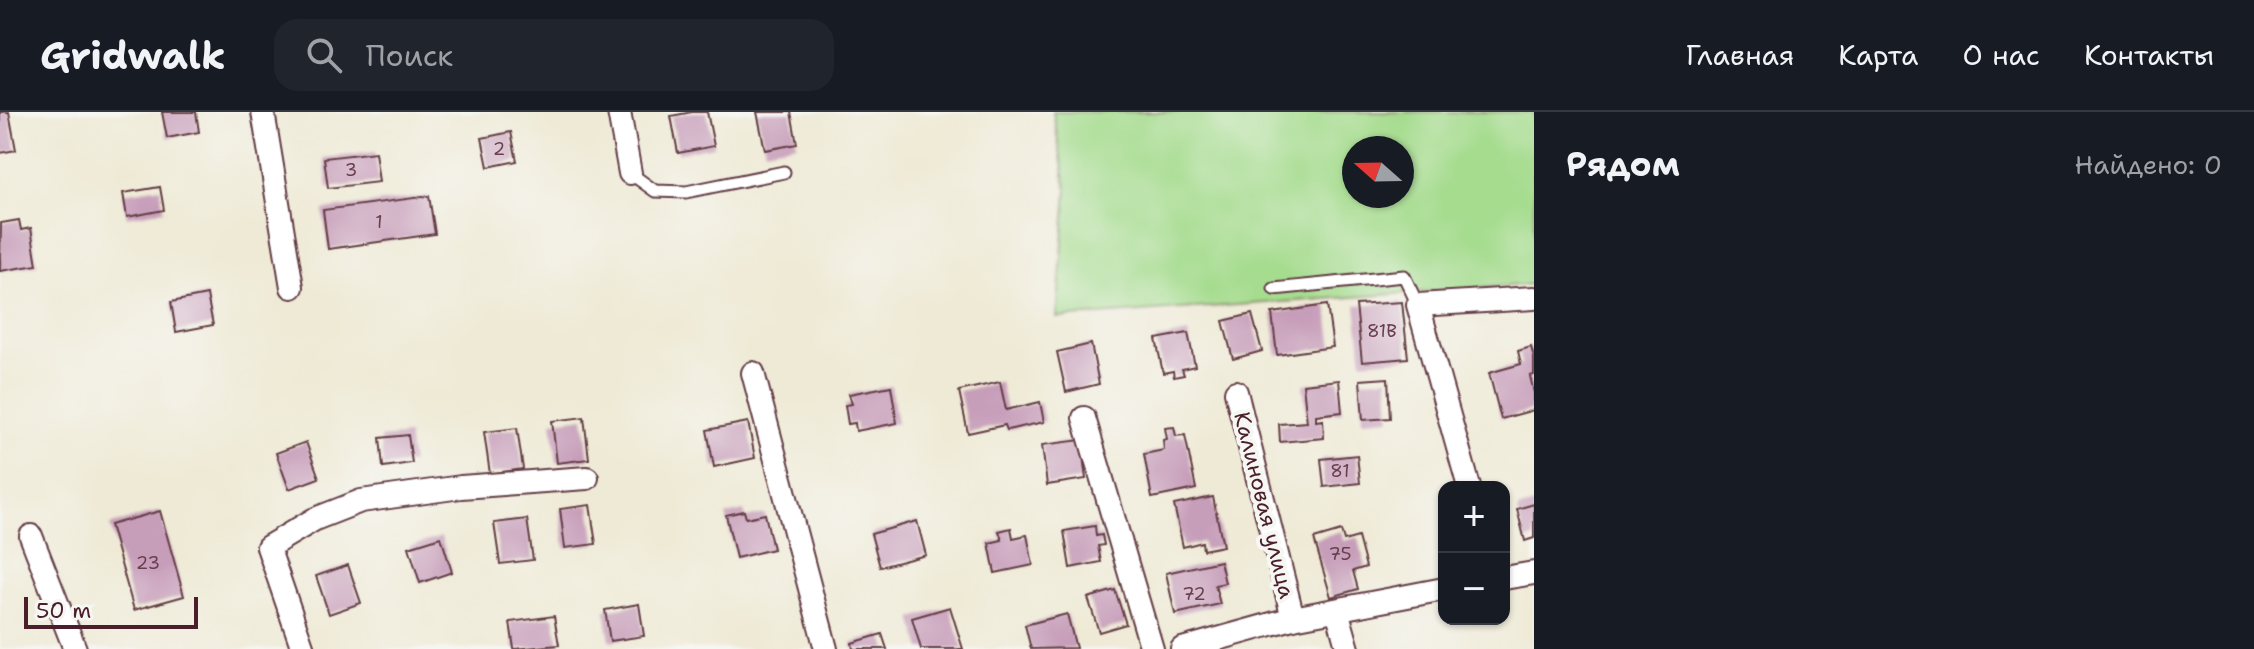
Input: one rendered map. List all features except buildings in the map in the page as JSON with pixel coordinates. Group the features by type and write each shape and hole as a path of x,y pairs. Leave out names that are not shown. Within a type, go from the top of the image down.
{"street":[{"path":"263,112 292,287"},
{"path":"619,112 630,173"},
{"path":"1467,481 1418,305 1534,298"},
{"path":"753,373 826,649"},
{"name":"Калиновая улица","path":"1236,392 1293,618"},
{"path":"1084,418 1152,649"},
{"path":"303,649 268,547 315,519 361,501 461,487 587,478"},
{"path":"31,536 75,649"},
{"path":"1510,577 1534,573"},
{"path":"1182,649 1293,618 1438,590"},
{"path":"1337,610 1348,649"}],"lane":[{"path":"630,173 655,191 686,192 784,172"},
{"path":"1274,289 1404,276 1418,305"}],"green space":[{"path":"1053,112 1534,112 1534,284 1057,318 1067,191"}]}
